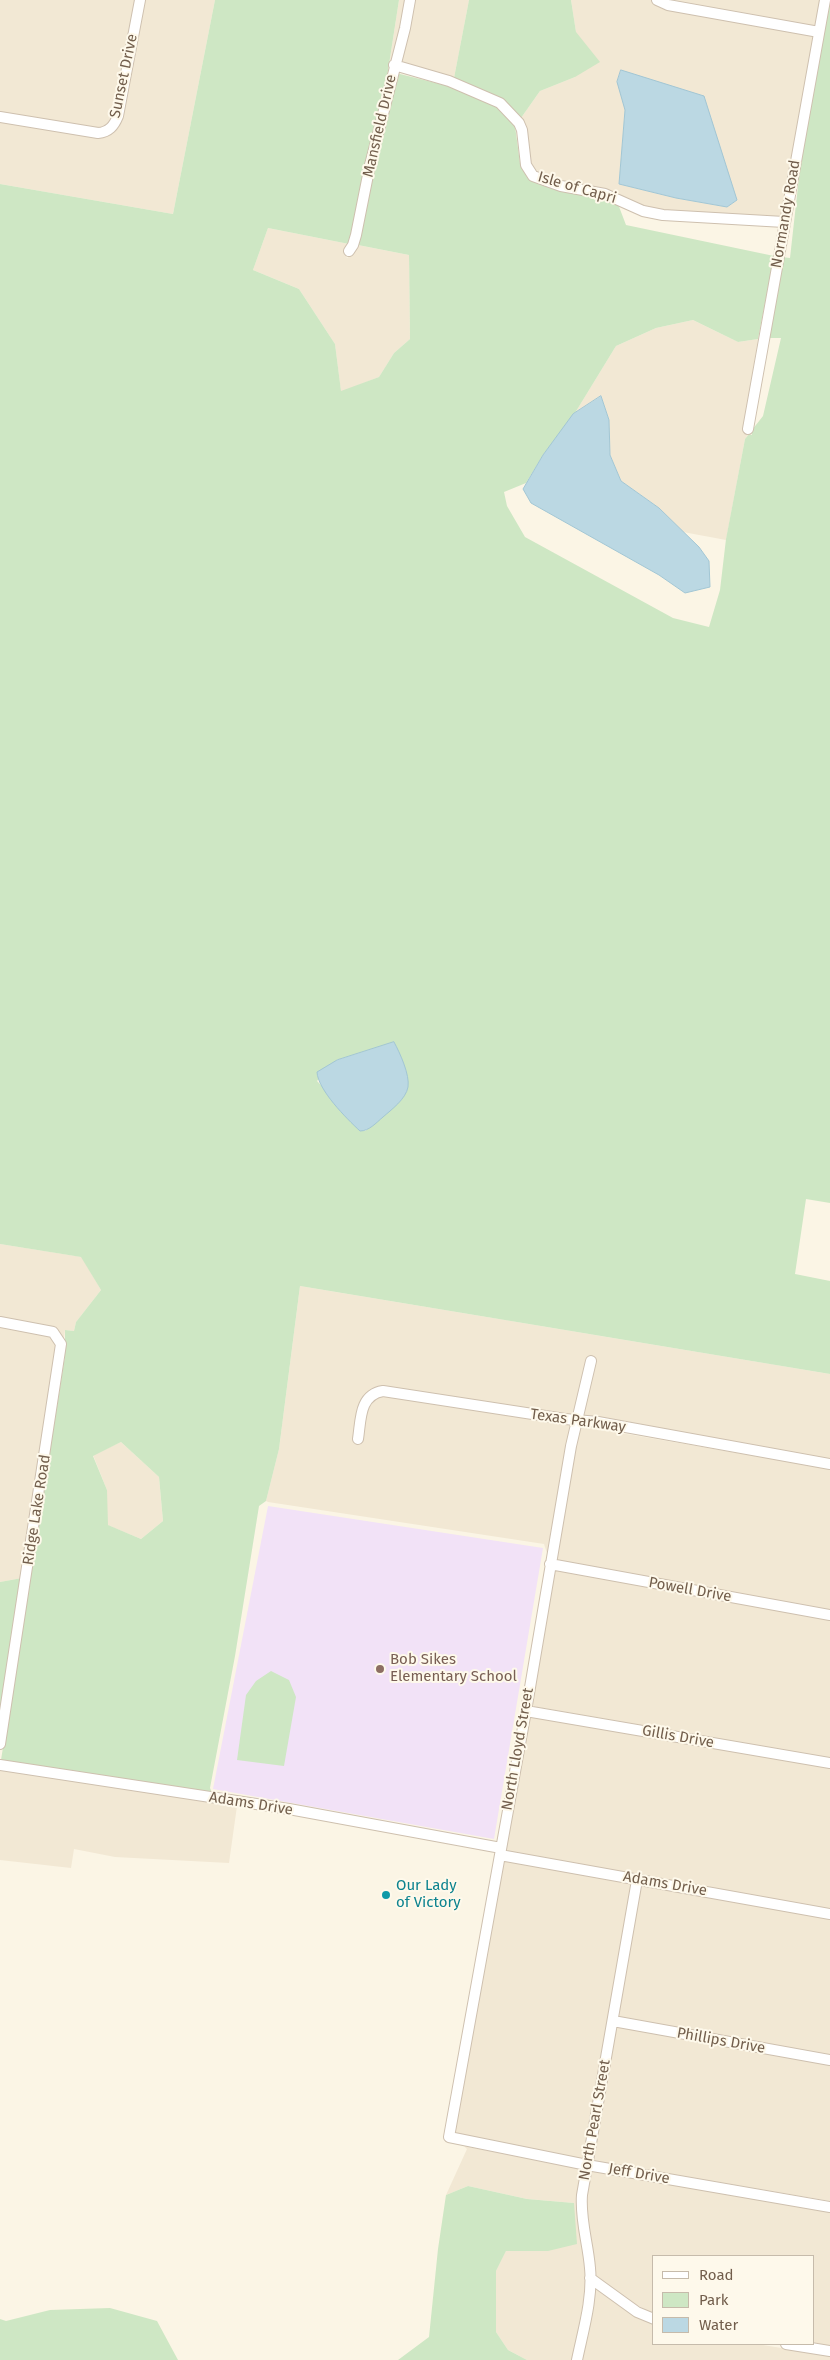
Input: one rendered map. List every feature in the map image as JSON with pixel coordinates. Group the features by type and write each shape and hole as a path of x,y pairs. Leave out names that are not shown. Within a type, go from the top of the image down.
{"street":[{"name":"Sunset Drive","path":"0,117 98,133 113,127 118,116 140,0"},
{"name":"Mansfield Drive","path":"348,251 353,245 356,235 410,0"},
{"path":"657,0 668,5 819,32"},
{"name":"Normandy Road","path":"748,429 825,0"},
{"name":"Isle of Capri","path":"394,66 449,81 500,103 511,113 522,130 526,165 531,174 551,184 605,194 643,211 663,215 784,222"},
{"name":"Ridge Lake Road","path":"0,1322 53,1332 60,1342 61,1355 0,1744"},
{"name":"North Lloyd Street","path":"449,2137 526,1711 550,1564 577,1421 591,1361"},
{"name":"Texas Parkway","path":"358,1439 364,1403 370,1396 382,1391 577,1421 608,1424 830,1464"},
{"name":"Powell Drive","path":"550,1564 830,1615"},
{"name":"Gillis Drive","path":"526,1711 830,1763"},
{"name":"Adams Drive","path":"0,1765 271,1806 637,1880 830,1914"},
{"name":"North Pearl Street","path":"577,2360 590,2278 581,2205 637,1880"},
{"name":"Phillips Drive","path":"612,2021 830,2060"},
{"name":"Jeff Drive","path":"449,2137 587,2165 830,2207"},
{"path":"590,2278 620,2301 652,2319"},
{"path":"792,2345 830,2351"}],"shaded area":[{"path":"0,0 135,0 114,115 110,123 98,128 0,112"},
{"path":"144,0 215,0 173,214 0,184 0,122 97,138 105,137 116,130 120,124"},
{"path":"399,0 406,0 401,27 388,71"},
{"path":"414,0 469,0 454,78 400,62"},
{"path":"571,0 651,0 658,7 667,10 814,36 781,217 665,210 644,206 607,189 567,182 533,169 530,163 521,118 540,91 575,77 576,32","holes":["625,110 737,200 727,207 676,198 619,184"]},
{"path":"670,0 821,0 816,26"},
{"path":"268,228 349,244 343,250 347,258 353,254 358,245 409,255 410,339 394,353 379,377 341,392 335,344 299,289 253,270"},
{"path":"693,320 738,342 758,339 743,433 749,434 745,439 726,540 683,532 659,508 621,481 610,455 609,420 601,396 575,413 616,346 656,328"},
{"path":"0,1244 82,1257 101,1290 76,1322 74,1331 65,1330 64,1339 55,1327 0,1317"},
{"path":"300,1286 830,1374 830,1459 582,1416 596,1358 589,1355 574,1415 383,1386 374,1388 367,1393 359,1406 353,1443 361,1444 367,1408 377,1397 382,1396 571,1425 547,1553 544,1544 268,1502 266,1501 279,1449"},
{"path":"0,1327 51,1336 56,1345 22,1578 0,1582"},
{"path":"580,1426 830,1469 830,1610 555,1560"},
{"path":"121,1442 159,1477 163,1521 141,1539 107,1525 107,1490 93,1455"},
{"name":"Bob Sikes Elementary School","path":"268,1506 543,1548 494,1839 213,1789"},
{"path":"553,1570 830,1620 830,1758 531,1706"},
{"path":"529,1716 830,1768 830,1909 505,1851"},
{"path":"0,1770 237,1806 229,1863 115,1857 74,1849 71,1868 0,1860"},
{"path":"503,1861 632,1884 583,2159 456,2134 454,2132"},
{"path":"641,1885 830,1919 830,2055 618,2017"},
{"path":"616,2027 830,2065 830,2201 592,2161"},
{"path":"464,2146 582,2169 577,2206 586,2268 586,2285 573,2360 527,2360 508,2350 496,2332 496,2271 506,2251 548,2251 574,2203 527,2199 468,2186 446,2195 467,2149"},
{"path":"590,2170 830,2212 830,2346 815,2343 815,2255 652,2255 652,2313 622,2297 595,2275 586,2205"},
{"path":"595,2287 635,2316 652,2324 652,2345 763,2345 830,2356 830,2360 581,2360"}],"green space":[{"path":"215,0 399,0 388,71 349,244 268,228 253,270 299,289 335,344 341,391 379,377 394,353 410,339 409,255 358,245 396,73 448,86 498,108 515,126 520,163 527,177 532,180 560,191 604,199 618,204 626,225 774,256 758,339 738,342 693,320 656,328 616,346 575,413 543,455 526,483 504,492 507,506 525,537 673,618 709,627 720,590 726,539 745,439 749,434 752,435 752,430 763,416 781,338 767,338 782,257 790,258 800,168 830,0 830,1203 806,1199 795,1274 830,1281 830,1374 300,1286 279,1449 266,1501 259,1506 235,1656 210,1788 212,1793 1,1760 65,1356 65,1330 74,1331 76,1322 101,1290 81,1257 0,1244 0,184 173,214","holes":["394,1043 402,1099 365,1131 317,1081 337,1060","121,1442 159,1477 163,1521 141,1539 108,1525 107,1490 93,1456"]},
{"path":"469,0 571,0 576,32 600,62 575,77 540,91 521,118 503,99 454,78"},
{"path":"22,1578 0,1718 0,1582"},
{"path":"271,1671 289,1680 296,1697 284,1766 237,1760 246,1695 256,1681"},
{"path":"468,2186 527,2199 574,2203 577,2244 548,2251 506,2251 496,2271 496,2332 508,2350 527,2360 398,2360 429,2337 438,2249 446,2195"},
{"path":"110,2308 157,2321 178,2360 0,2360 0,2319 6,2321 50,2310"}],"water":[{"path":"621,70 704,96 737,200 727,207 676,198 619,184 625,110 617,82"},
{"path":"601,396 609,420 610,455 621,481 659,508 699,547 709,561 710,587 685,593 659,575 531,503 523,489 543,455 573,414"},
{"path":"394,1042 406,1070 407,1091 398,1104 375,1124 366,1130 360,1131 327,1095 317,1072 337,1060"}],"place":[{"name":"Bob Sikes Elementary School","path":"380,1669"},
{"name":"Our Lady of Victory","path":"386,1895"}]}
